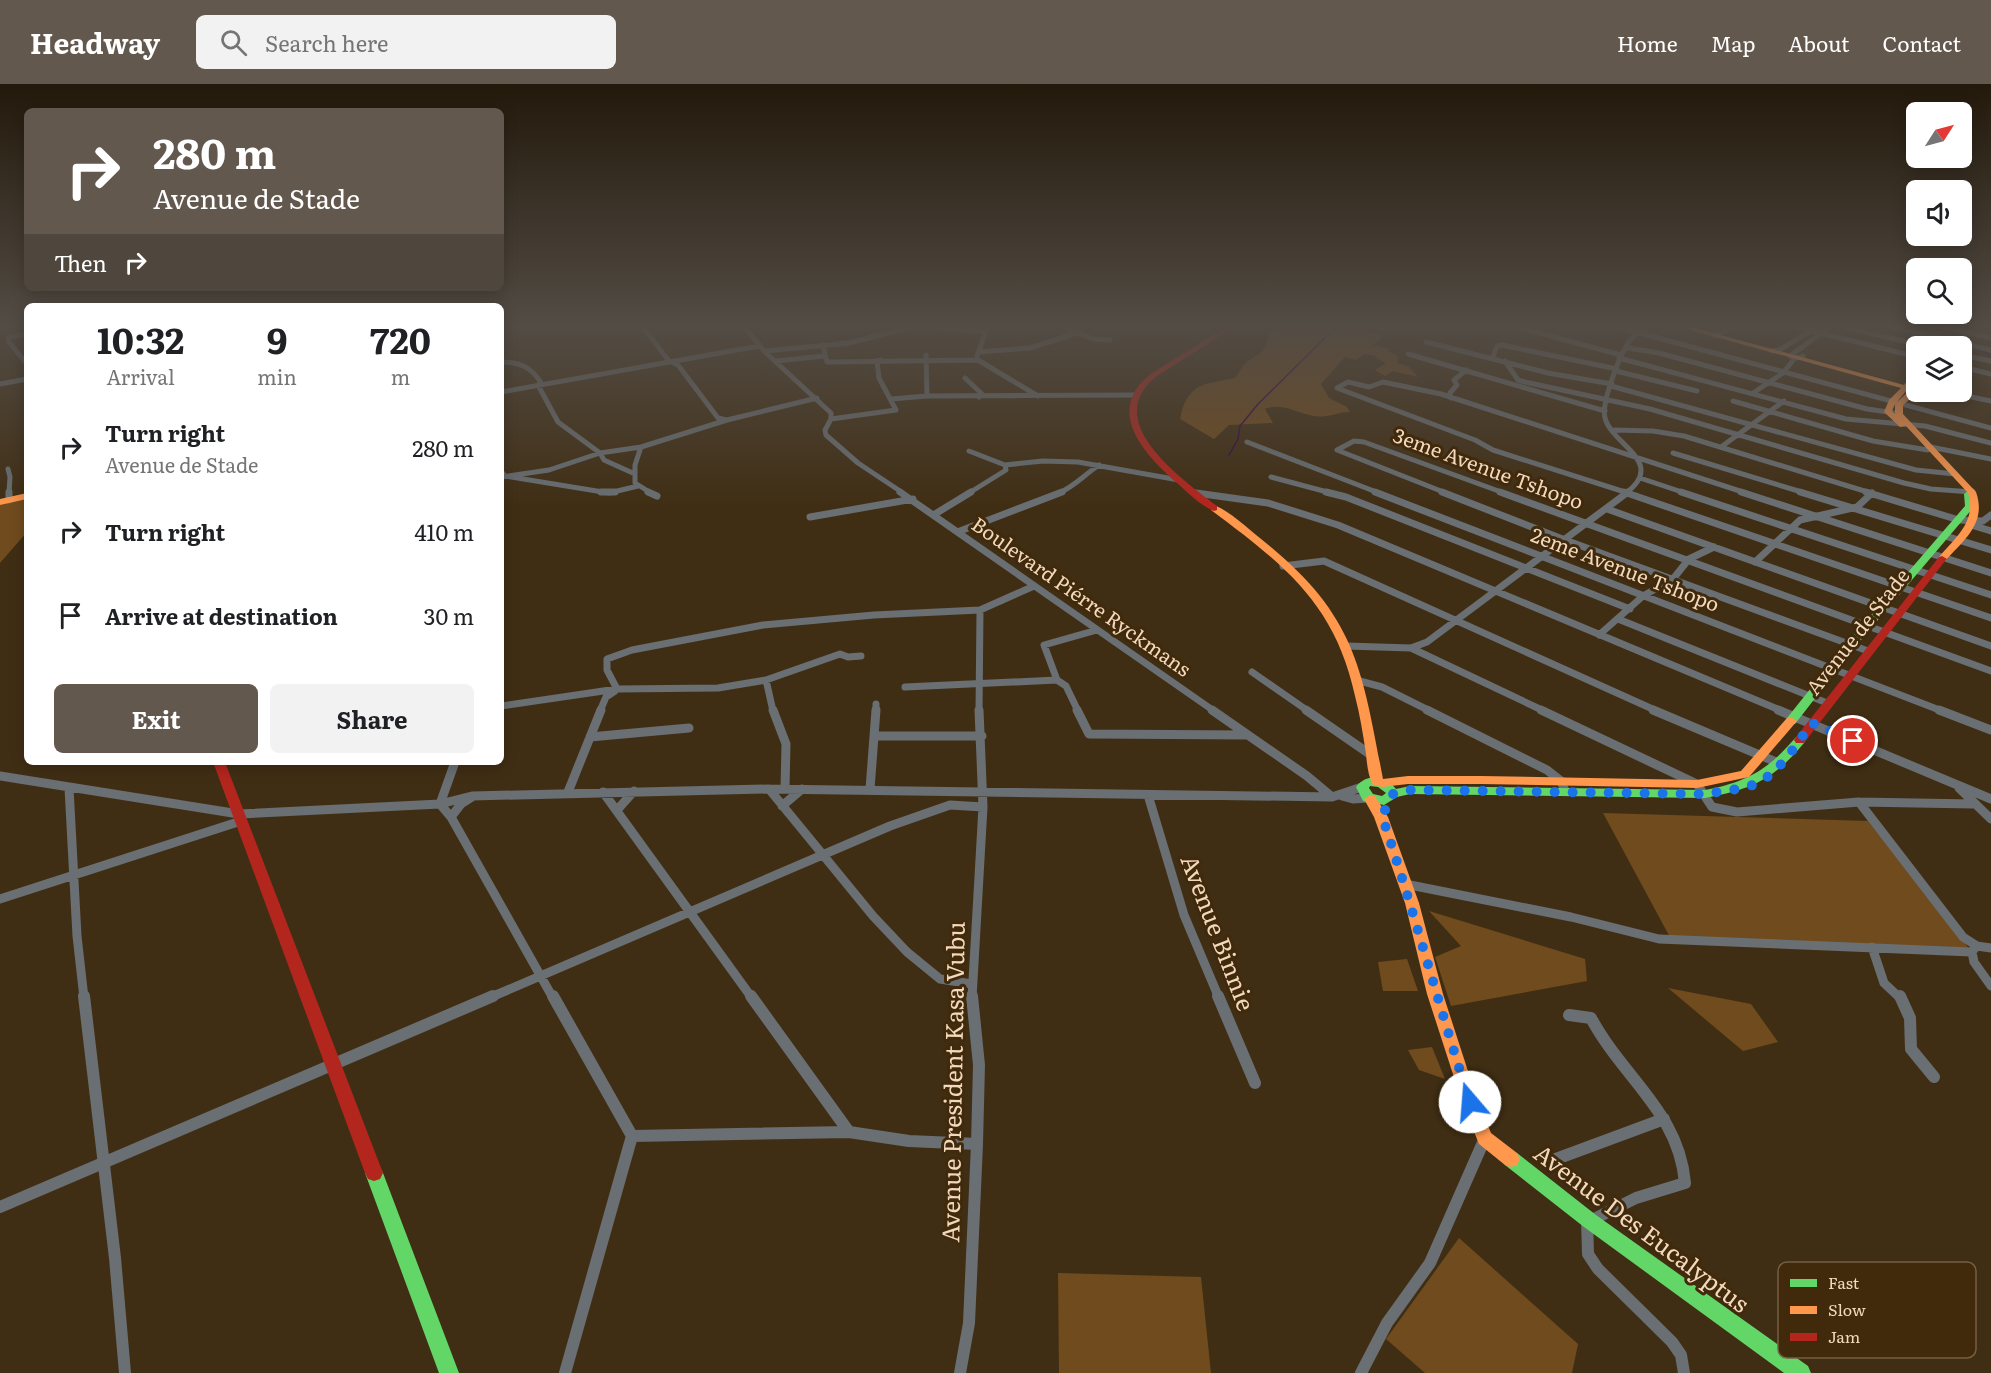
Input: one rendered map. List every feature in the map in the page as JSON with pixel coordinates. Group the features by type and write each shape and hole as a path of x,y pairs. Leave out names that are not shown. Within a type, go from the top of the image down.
{"street":[{"path":"504,391 532,386"},
{"path":"539,386 558,422 600,453 604,460 635,474"},
{"path":"694,386 718,418 727,420"},
{"path":"804,386 831,413 831,419 894,410 884,386"},
{"path":"927,386 927,396"},
{"path":"974,386 982,394 979,397"},
{"path":"1021,386 1039,397"},
{"path":"1141,386 1135,395 1132,414 1137,433 1155,458 1304,583 1346,646 1379,782 1391,789 1382,816"},
{"path":"1340,386 1337,388 1475,440 1493,450 1552,467 1991,618"},
{"path":"1401,386 1451,398 1991,573"},
{"path":"1451,398 1450,393 1456,386"},
{"path":"1521,386 1605,411"},
{"path":"1545,386 1738,435 1904,483 1930,489 1970,492"},
{"path":"1611,386 1606,400 1605,418 1637,458 1641,478"},
{"path":"1615,386 1916,470 1952,474"},
{"path":"1679,386 1697,391"},
{"path":"1728,386 1862,423 1899,414 1906,400"},
{"path":"1753,393 1762,386"},
{"path":"1785,386 1899,414 1991,428"},
{"path":"1821,386 1933,428 1991,443"},
{"path":"891,399 927,396 1135,395"},
{"path":"1972,397 1991,401"},
{"path":"504,474 549,470 600,453 641,447 713,427 727,420 817,398"},
{"path":"1733,401 1886,444 1956,450 1991,459"},
{"path":"1720,447 1784,401"},
{"path":"1899,414 1978,501 1972,523"},
{"path":"713,427 718,418"},
{"name":"Boulevard Piérre Ryckmans","path":"831,419 825,430 826,435 861,465 960,531 1034,586 1336,796"},
{"path":"1614,430 1673,434 1972,523 1991,531"},
{"name":"3eme Avenue Tshopo","path":"1868,651 1565,540 1337,450 1354,441 1364,442 1991,671"},
{"name":"2eme Avenue Tshopo","path":"1247,442 1991,730"},
{"path":"638,486 635,474 641,447"},
{"path":"969,451 1005,465 1058,461 1099,465 1179,480"},
{"path":"1673,453 1991,550"},
{"path":"935,514 1006,470 1005,465"},
{"path":"960,531 1046,499 1076,485 1080,477 1099,465"},
{"path":"4,501 12,485 8,470"},
{"path":"504,474 609,493 638,486 657,496"},
{"path":"1271,477 1346,497 1630,609"},
{"path":"1346,646 1411,648 1427,642 1524,567 1543,556 1628,494 1641,478"},
{"path":"1641,478 1991,595"},
{"path":"1937,556 1944,537 1970,506 1970,492"},
{"path":"1196,493 1223,494 1307,514 1796,716 1991,800"},
{"path":"1755,562 1791,527 1813,514 1856,508 1872,493"},
{"path":"4,501 24,497"},
{"path":"810,517 913,499"},
{"path":"1607,509 1991,646"},
{"path":"1972,523 1983,521 1991,515"},
{"name":"Avenue de Stade","path":"1367,794 1390,797 1410,790 1485,784 1701,789 1753,785 1764,780 1781,764 1915,592 1923,572 1937,556 1969,530 1972,523"},
{"path":"1599,635 1642,596 1673,579 1689,559 1714,547"},
{"path":"1283,566 1324,561 1602,688 1781,764"},
{"path":"1701,789 1745,774 1763,756 1851,645 1901,588 1923,572"},
{"path":"617,689 607,670 607,659 632,650 787,622 980,610 1034,586"},
{"name":"Avenue President Kasa Vubu","path":"960,1373 969,1323 977,1144 979,1065 970,1006 983,807 982,736 978,684 980,610"},
{"path":"1618,619 1827,703"},
{"path":"1097,630 1044,645 1057,680 1066,686 1089,734 1248,735"},
{"path":"1411,648 1701,789 1712,807 1737,812 1859,802 1973,804"},
{"path":"504,706 617,689 718,688 766,680 797,667 840,654 848,657 861,656"},
{"path":"1252,672 1371,755"},
{"path":"766,680 772,701 773,716 786,744 785,789"},
{"path":"905,687 1057,680"},
{"path":"1356,680 1392,692 1547,770 1563,786"},
{"path":"568,792 606,697 617,689"},
{"path":"870,789 876,736 876,704"},
{"path":"590,737 689,728"},
{"path":"876,736 982,736"},
{"path":"220,765 449,1373"},
{"path":"441,804 454,765"},
{"path":"0,776 240,817 441,804 472,796 568,792 870,789 1148,795 1336,796 1353,799 1367,794"},
{"path":"1361,1373 1387,1323 1430,1263 1485,1138 1470,1102 1435,994 1405,884 1382,816 1367,794 1367,782 1408,780 1485,784"},
{"path":"1957,785 1973,804 1991,819"},
{"path":"69,788 73,875 125,1373"},
{"path":"769,789 873,916 907,952 940,979 972,984"},
{"path":"782,806 802,789"},
{"path":"618,809 634,791"},
{"path":"603,792 618,809 849,1132"},
{"name":"Avenue Binnie","path":"1148,795 1184,915 1254,1083"},
{"path":"451,817 461,804 472,796"},
{"path":"1859,802 1963,937 1975,949 1974,962 1991,986"},
{"path":"441,804 451,817 632,1136 565,1373"},
{"path":"0,1207 103,1161 541,977 822,854 950,805 983,807"},
{"path":"0,899 240,817"},
{"path":"1405,884 1571,917 1659,939 1872,947 1991,948"},
{"path":"1872,947 1884,983 1899,995 1910,1018 1911,1049 1934,1077"},
{"path":"1569,1015 1591,1018 1614,1058 1664,1119 1680,1145 1686,1164 1685,1183 1659,1190 1589,1220 1588,1254 1598,1269 1672,1342 1681,1355 1684,1373"},
{"path":"1556,1159 1664,1119"},
{"path":"632,1136 849,1132 909,1141 977,1144"},
{"name":"Avenue Des Eucalyptus","path":"1485,1138 1589,1220 1778,1356"},
{"name":"Avenue Des Eucalyptus","path":"1781,1358 1802,1373"}],"shaded area":[{"path":"1322,386 1329,398 1347,407 1350,412 1318,416 1288,408 1273,407 1265,409 1273,423 1229,425 1214,439 1180,419 1187,398 1198,387"},
{"path":"24,497 24,535 0,563 0,503"},
{"path":"1603,813 1868,821 1971,951 1672,941"},
{"path":"1429,911 1585,959 1587,981 1451,1006 1435,957 1461,946"},
{"path":"1407,959 1418,991 1383,991 1378,962"},
{"path":"1668,988 1751,1004 1778,1042 1743,1051"},
{"path":"1432,1047 1445,1079 1419,1070 1408,1050"},
{"path":"1459,1238 1578,1344 1572,1373 1425,1373 1386,1339"},
{"path":"1058,1273 1201,1277 1211,1373 1059,1373"}],"waterway":[{"path":"1229,455 1238,439 1240,426 1276,386"}],"traffic: fast":[{"path":"1791,721 1851,645 1970,506 1968,494"},
{"path":"1393,794 1389,787 1379,782 1367,782 1362,787 1368,798 1384,801 1393,794 1410,790 1705,794 1735,788 1759,778 1779,763 1800,740"},
{"path":"1511,1159 1590,1221 1778,1356"},
{"path":"374,1173 449,1373"},
{"path":"1780,1358 1801,1373"}],"traffic: slow":[{"path":"1901,386 1906,387"},
{"path":"1903,425 1888,412 1892,402 1906,387"},
{"path":"1906,398 1899,404 1899,414 1972,492 1975,502 1973,520 1942,559"},
{"path":"0,502 24,497"},
{"path":"1214,508 1290,569 1323,606 1336,626 1357,679 1377,782"},
{"path":"1382,783 1408,780 1481,780 1697,784 1745,774 1791,721"},
{"path":"1370,799 1381,817 1412,903 1435,994 1470,1102 1485,1138 1511,1159"}],"traffic: jam":[{"path":"1142,386 1134,401 1133,419 1140,436 1167,470 1214,508"},
{"path":"1800,740 1942,559"},
{"path":"220,765 374,1173"}],"route":[{"path":"1470,1102 1435,994 1412,903 1382,816 1393,794 1410,790 1489,789 1705,794 1753,785 1764,780 1781,764 1812,723 1853,741"}]}
